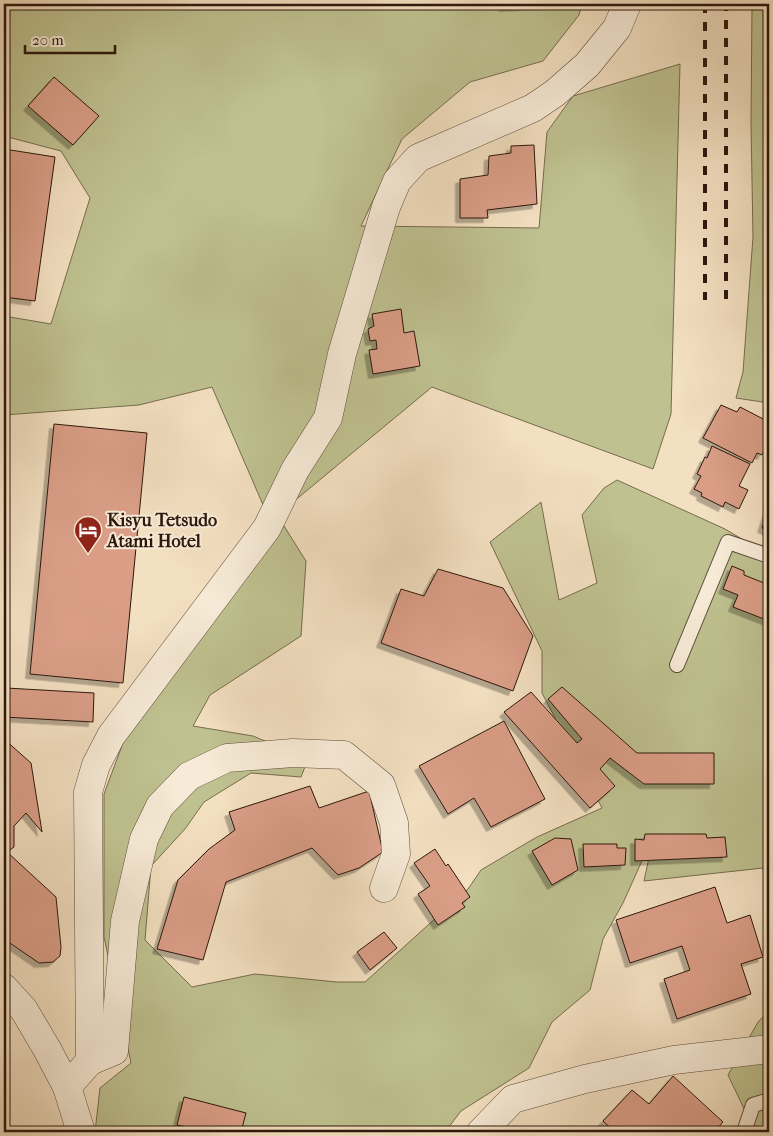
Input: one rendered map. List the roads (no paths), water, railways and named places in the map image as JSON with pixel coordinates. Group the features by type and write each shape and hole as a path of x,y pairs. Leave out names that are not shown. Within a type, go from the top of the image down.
{"street":[{"path":"90,1061 88,792 96,765 107,743 267,528 295,470 328,418 342,354 386,207 397,181 418,158 533,108 555,93 587,65 617,28 627,4"},
{"path":"67,1087 90,1061 114,1051 125,921 144,839 160,806 189,776 227,758 293,753 344,755 381,785 394,823 396,854 384,888"},
{"path":"4,988 24,1010 47,1049 67,1087 81,1132"},
{"path":"481,1132 513,1099 585,1079 674,1060 769,1049"}],"lane":[{"path":"676,665 728,542 769,556"},
{"path":"744,1132 753,1105 769,1100"}],"railway":[{"path":"705,4 705,300"},
{"path":"726,4 726,299"}],"place":[{"name":"Kisyu Tetsudo Atami Hotel","path":"88,554"}]}
